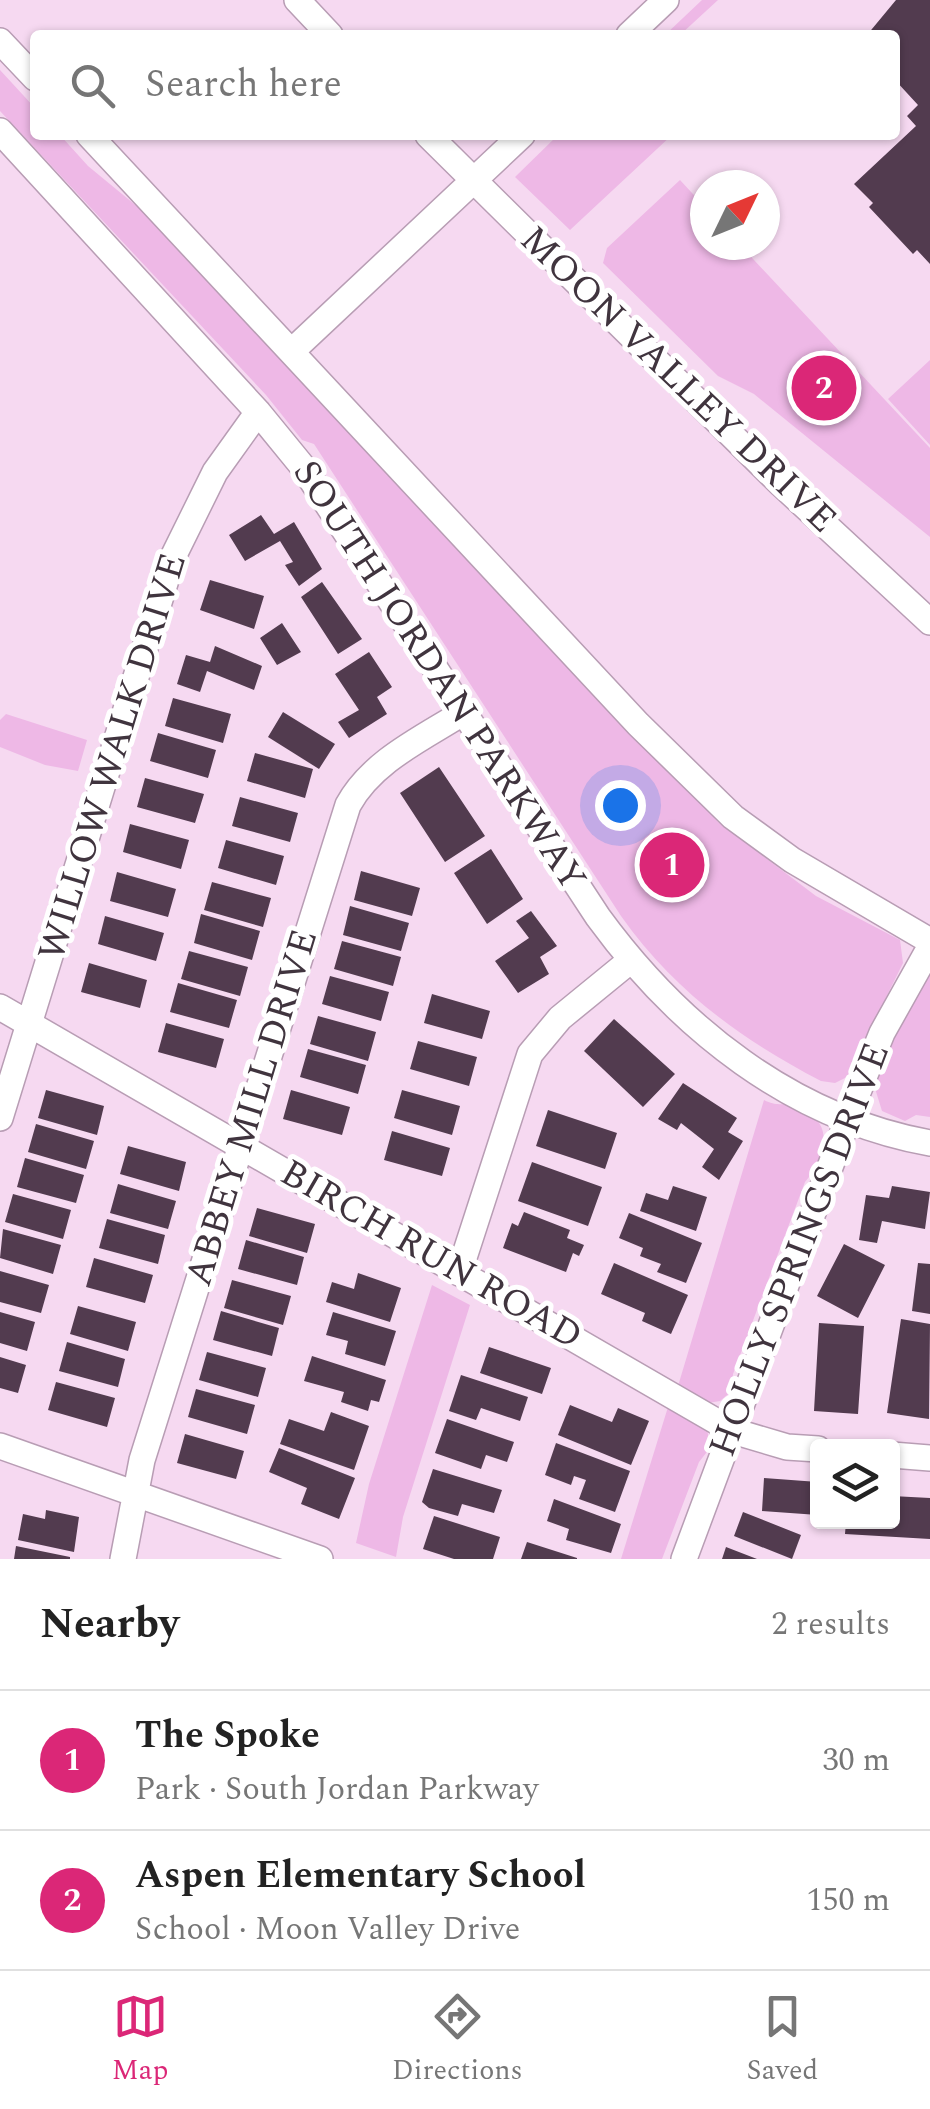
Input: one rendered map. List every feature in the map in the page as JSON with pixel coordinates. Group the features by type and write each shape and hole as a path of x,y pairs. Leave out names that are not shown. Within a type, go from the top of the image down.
{"street":[{"path":"297,0 325,30"},
{"path":"634,30 661,2"},
{"path":"0,41 30,73"},
{"name":"SOUTH JORDAN PARKWAY","path":"0,131 258,412 320,490 631,960 696,1027 750,1068 848,1120 930,1143"},
{"name":"SOUTH JORDAN PARKWAY","path":"94,140 638,724 733,817 792,860 930,944"},
{"name":"MOON VALLEY DRIVE","path":"433,140 781,484 930,622"},
{"path":"292,351 517,140"},
{"name":"WILLOW WALK DRIVE","path":"0,1118 173,557 215,472 258,412"},
{"name":"ABBEY MILL DRIVE","path":"123,1559 142,1460 348,805 363,782 382,764 464,712"},
{"name":"HOLLY SPRINGS DRIVE","path":"684,1559 882,1033 930,944"},
{"path":"459,1272 530,1054 560,1018 631,960"},
{"name":"BIRCH RUN ROAD","path":"0,1008 733,1431 788,1447 810,1448"},
{"path":"0,1446 320,1559"},
{"path":"900,1456 930,1458"}],"shaded area":[{"path":"702,0 718,0 685,30 670,30"},
{"path":"0,70 30,103 30,140 65,140 88,166 156,222 718,822 816,896 900,940 903,963 847,1077 835,1083 821,1081 763,1048 711,1011 663,968 621,916 314,444 302,440 266,395 0,111"},
{"path":"553,140 667,140 570,230 515,177"},
{"path":"680,180 690,191 690,260 754,260 930,448 930,537 754,394 718,376 603,263 607,248"},
{"path":"930,360 930,445 888,399"},
{"path":"6,714 87,740 78,771 45,765 0,747 0,720"},
{"path":"930,974 930,1117 916,1115 905,1121 882,1111 874,1085 896,1033"},
{"path":"764,1100 794,1106 817,1120 824,1139 823,1150 805,1182 733,1374 732,1391 720,1401 708,1403 678,1386"},
{"path":"432,1285 470,1305 403,1517 396,1557 356,1543 369,1484"},
{"path":"668,1407 707,1428 710,1448 699,1462 662,1559 621,1559"}],"building":[{"path":"896,0 930,0 930,264 917,250 913,254 869,207 873,203 854,184 916,126 907,116 918,105 900,85 900,30 871,30"},
{"path":"261,515 274,534 294,522 322,569 299,586 285,565 293,562 280,541 245,561 229,535"},
{"path":"210,580 264,596 254,629 200,610"},
{"path":"322,582 362,639 338,654 301,597"},
{"path":"282,623 301,652 277,665 260,638"},
{"path":"215,646 262,666 254,690 207,671 200,692 177,684 186,655 210,662"},
{"path":"369,652 392,687 377,697 387,714 349,738 338,722 359,710 335,674"},
{"path":"173,698 231,714 223,743 165,726"},
{"path":"283,712 335,744 319,769 268,737"},
{"path":"158,733 216,750 208,778 150,761"},
{"path":"255,753 313,769 305,798 247,781"},
{"path":"439,767 485,836 445,862 400,793"},
{"path":"145,778 204,794 195,823 137,807"},
{"path":"240,797 298,813 290,842 232,826"},
{"path":"130,824 189,840 181,869 123,852"},
{"path":"226,840 284,856 276,885 218,868"},
{"path":"491,849 523,899 487,924 454,873"},
{"path":"361,871 420,888 412,916 354,900"},
{"path":"117,872 176,889 168,917 110,901"},
{"path":"212,882 271,898 263,927 204,910"},
{"path":"350,906 409,923 401,951 343,935"},
{"path":"531,911 557,946 540,957 549,974 518,993 495,961 529,938 516,921"},
{"path":"201,914 260,931 252,960 194,943"},
{"path":"105,916 164,933 156,961 98,944"},
{"path":"342,941 401,957 393,986 334,969"},
{"path":"189,951 248,967 240,996 181,979"},
{"path":"89,963 147,980 140,1008 81,992"},
{"path":"330,976 389,992 381,1021 322,1004"},
{"path":"178,983 237,1000 229,1028 170,1012"},
{"path":"432,994 490,1011 482,1039 424,1023"},
{"path":"318,1016 376,1032 368,1061 310,1044"},
{"path":"614,1019 675,1074 643,1107 584,1051"},
{"path":"166,1023 224,1039 216,1068 158,1052"},
{"path":"418,1041 477,1057 469,1086 410,1069"},
{"path":"308,1049 366,1065 358,1094 300,1077"},
{"path":"683,1083 737,1118 728,1132 743,1141 719,1180 702,1167 714,1149 681,1123 677,1130 658,1119"},
{"path":"46,1090 104,1106 97,1135 38,1118"},
{"path":"291,1090 350,1107 342,1135 283,1119"},
{"path":"402,1090 460,1106 452,1135 394,1118"},
{"path":"548,1110 617,1133 605,1169 536,1146"},
{"path":"36,1124 94,1141 86,1169 28,1152"},
{"path":"392,1131 450,1148 442,1176 384,1160"},
{"path":"128,1146 186,1162 179,1191 120,1174"},
{"path":"25,1158 84,1175 76,1203 17,1187"},
{"path":"532,1162 602,1187 588,1226 518,1201"},
{"path":"118,1184 176,1201 168,1229 110,1213"},
{"path":"673,1186 707,1197 696,1231 640,1211 646,1193 668,1200"},
{"path":"892,1186 930,1192 925,1229 882,1221 877,1243 859,1240 866,1195 889,1198"},
{"path":"13,1194 71,1210 63,1239 5,1222"},
{"path":"257,1208 315,1224 307,1253 249,1236"},
{"path":"524,1212 570,1230 567,1238 584,1245 579,1256 573,1253 566,1272 503,1248 512,1223 518,1226"},
{"path":"629,1213 702,1243 686,1283 657,1272 661,1264 640,1256 643,1248 619,1238"},
{"path":"107,1219 165,1235 158,1264 99,1248"},
{"path":"3,1229 61,1245 53,1274 0,1258"},
{"path":"246,1240 304,1257 297,1285 238,1269"},
{"path":"844,1244 885,1265 858,1318 817,1296"},
{"path":"94,1258 153,1275 145,1303 86,1287"},
{"path":"614,1263 688,1295 671,1334 642,1321 645,1313 601,1294"},
{"path":"918,1263 930,1264 930,1314 912,1311"},
{"path":"0,1271 49,1285 41,1313 0,1302"},
{"path":"358,1273 401,1288 390,1322 326,1302 332,1282 354,1289"},
{"path":"232,1280 291,1296 283,1325 224,1308"},
{"path":"78,1306 136,1322 128,1351 70,1334"},
{"path":"221,1311 279,1328 272,1356 213,1340"},
{"path":"0,1312 35,1322 27,1351 0,1343"},
{"path":"333,1312 396,1331 385,1366 345,1354 348,1341 326,1335"},
{"path":"901,1319 930,1324 929,1419 887,1413"},
{"path":"819,1323 864,1326 858,1414 814,1411"},
{"path":"67,1342 125,1359 118,1387 59,1371"},
{"path":"489,1347 551,1368 542,1394 480,1373"},
{"path":"207,1352 266,1368 258,1397 199,1380"},
{"path":"312,1356 386,1380 379,1402 371,1400 368,1411 341,1402 344,1392 304,1381"},
{"path":"0,1357 26,1365 18,1393 0,1388"},
{"path":"461,1375 528,1397 520,1421 481,1408 476,1420 449,1411"},
{"path":"56,1382 115,1398 107,1427 48,1410"},
{"path":"196,1389 255,1405 247,1434 188,1417"},
{"path":"570,1405 612,1422 618,1408 649,1421 631,1465 558,1435"},
{"path":"331,1412 369,1426 354,1470 280,1444 289,1419 324,1431"},
{"path":"447,1419 514,1442 507,1462 486,1455 481,1469 435,1453"},
{"path":"185,1434 244,1451 236,1479 177,1463"},
{"path":"556,1443 630,1471 615,1512 579,1499 586,1480 574,1476 571,1485 545,1475"},
{"path":"279,1448 355,1478 339,1519 301,1504 307,1488 269,1472"},
{"path":"433,1469 502,1490 494,1513 462,1504 458,1516 429,1508 422,1502"},
{"path":"764,1478 810,1481 810,1514 762,1511"},
{"path":"900,1496 930,1498 930,1539 845,1534 845,1529 900,1529"},
{"path":"554,1499 621,1524 611,1553 566,1540 569,1529 547,1521"},
{"path":"46,1510 79,1517 74,1552 18,1540 23,1514 45,1519"},
{"path":"743,1512 801,1535 792,1559 734,1536"},
{"path":"434,1516 500,1537 493,1559 454,1559 423,1549"},
{"path":"527,1542 577,1558 577,1559 521,1559"},
{"path":"16,1546 70,1557 70,1559 14,1559"},
{"path":"726,1547 757,1559 722,1559"}],"place":[{"name":"Aspen Elementary School","path":"824,388"},
{"name":"The Spoke","path":"672,865"}]}
